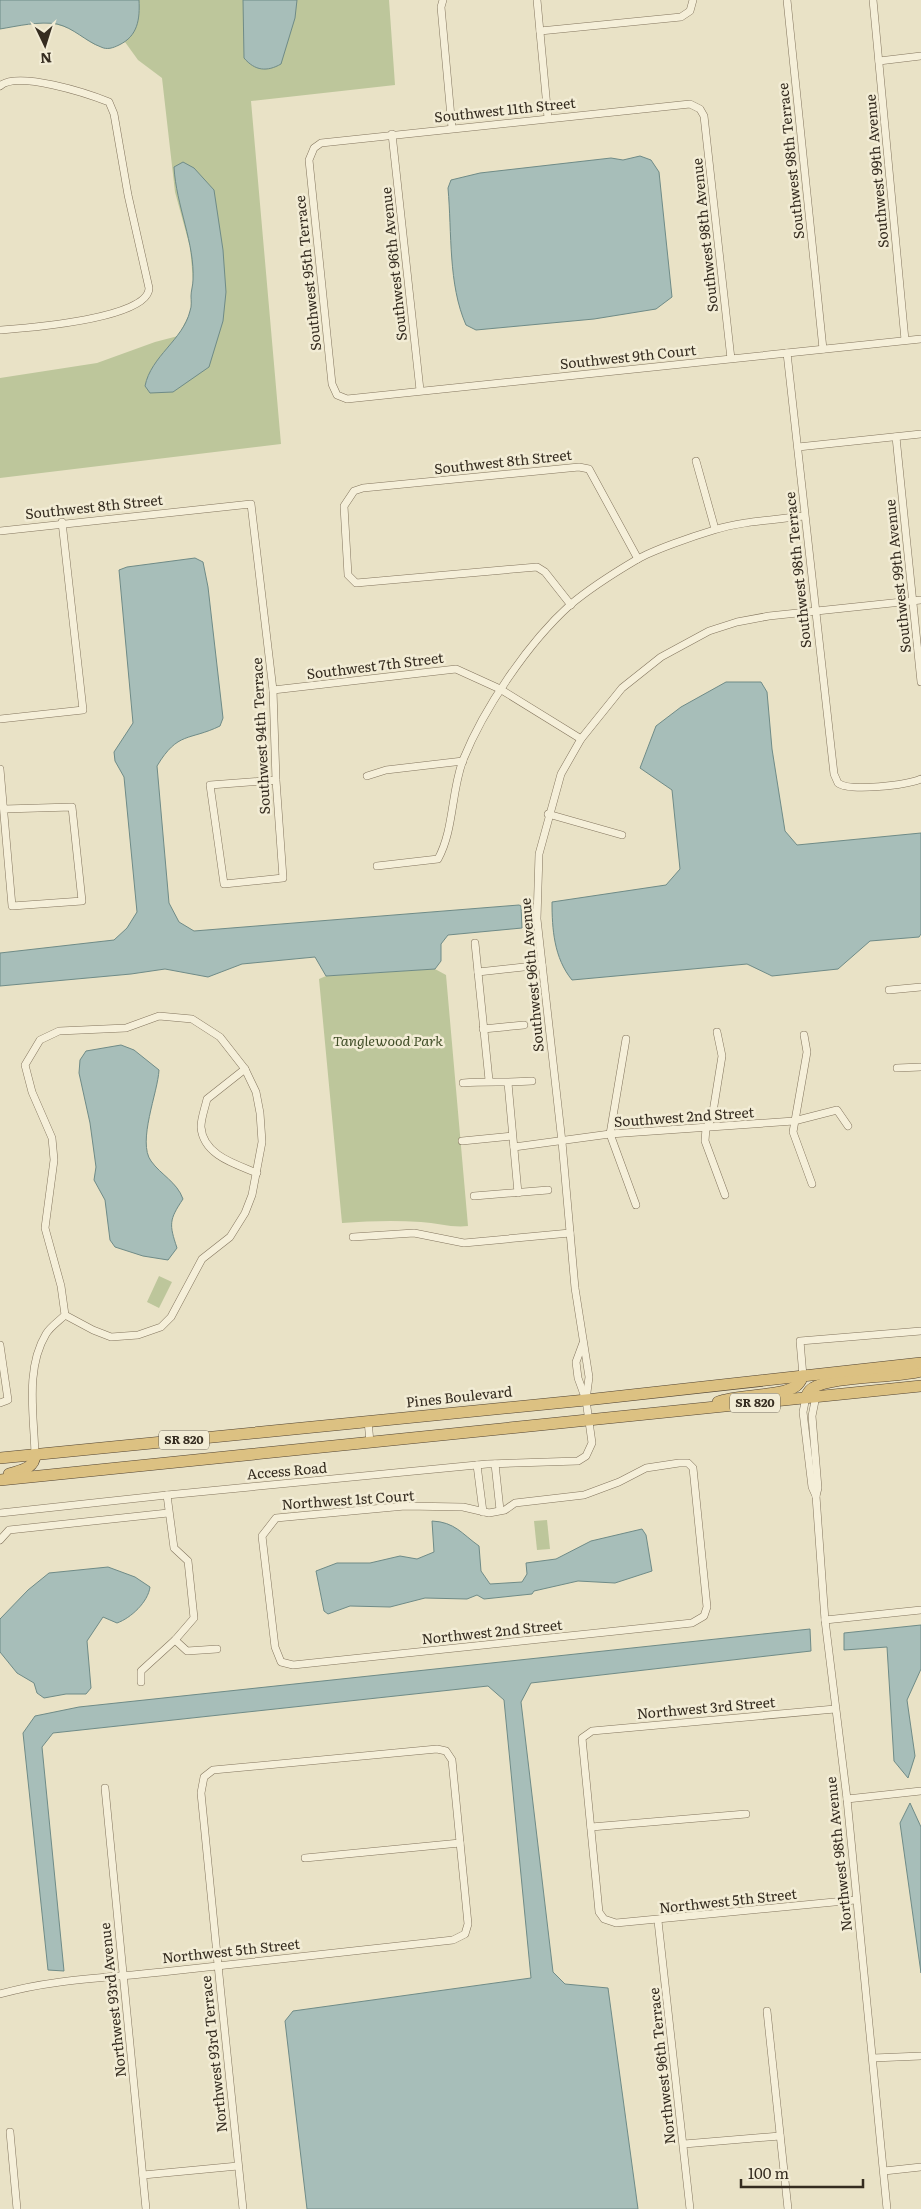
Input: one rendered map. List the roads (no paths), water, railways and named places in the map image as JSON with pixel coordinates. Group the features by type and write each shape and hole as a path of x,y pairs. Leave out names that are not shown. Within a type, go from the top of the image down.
{"highway":[{"name":"Pines Boulevard","path":"0,1458 586,1400 921,1363"},
{"path":"811,1397 814,1387 827,1383 921,1371"},
{"path":"700,1408 731,1397 790,1390 799,1384 802,1376"},
{"name":"SR 820","path":"0,1478 921,1386"},
{"path":"0,1478 30,1466 34,1462 35,1454"}],"street":[{"path":"443,0 440,7 452,128"},
{"path":"536,0 548,118"},
{"path":"540,31 681,17 690,11 693,0"},
{"name":"Southwest 98th Terrace","path":"787,0 822,349"},
{"name":"Southwest 99th Avenue","path":"874,0 905,340"},
{"path":"879,60 921,56"},
{"path":"0,86 14,80 50,84 110,102 114,114 128,195 149,292 143,302 113,314 41,327 0,330"},
{"name":"Southwest 11th Street","path":"314,148 321,143 548,118 690,104 700,109"},
{"name":"Southwest 98th Avenue","path":"700,109 704,116 731,358"},
{"name":"Southwest 96th Avenue","path":"392,134 420,390"},
{"name":"Southwest 95th Terrace","path":"314,148 309,160 332,384 337,395"},
{"name":"Southwest 9th Court","path":"337,395 347,398 921,339"},
{"name":"Southwest 98th Terrace","path":"787,353 834,774 838,783 849,788 911,782 921,779"},
{"path":"798,447 921,434"},
{"name":"Southwest 99th Avenue","path":"896,437 921,682"},
{"path":"696,461 715,530"},
{"name":"Southwest 8th Street","path":"571,605 545,572 537,567 356,583 348,575 344,506 349,496 363,488 580,467 589,469 638,559"},
{"name":"Southwest 8th Street","path":"0,531 62,522 251,504"},
{"name":"Southwest 94th Terrace","path":"251,504 273,690 282,878 224,884 210,785 276,780"},
{"path":"377,866 438,860 443,850 451,804 463,761 500,689 543,635 571,605 638,559 715,530 804,516"},
{"path":"0,719 83,710 62,522"},
{"path":"815,612 921,600"},
{"name":"Southwest 96th Avenue","path":"578,1462 590,1450 592,1443 586,1400 578,1378 576,1362 583,1343 537,919 537,870 548,814 561,774 581,739 622,688 669,653 709,632 736,622 769,616 815,612"},
{"name":"Southwest 7th Street","path":"273,690 456,669 500,689 581,739"},
{"path":"367,776 386,770 463,761"},
{"path":"0,769 12,906 82,901 72,806 4,809"},
{"path":"548,814 622,835"},
{"path":"475,943 489,1080"},
{"path":"478,972 542,966"},
{"path":"889,990 921,987"},
{"path":"158,1016 192,1018 220,1037 245,1069 256,1092 262,1142 252,1195 230,1237 202,1259 171,1317 161,1327 138,1335 111,1337 92,1330 65,1315 61,1286 45,1228 54,1160 52,1138 32,1092 25,1065 40,1040 60,1031 126,1028 158,1016"},
{"path":"483,1029 524,1025"},
{"path":"717,1032 722,1056 712,1118 706,1128 705,1141 724,1195"},
{"path":"804,1035 806,1052 792,1132 812,1184"},
{"path":"626,1039 610,1134 636,1205"},
{"path":"897,1068 921,1067"},
{"path":"245,1069 206,1099 201,1127 206,1143 220,1157 257,1173"},
{"path":"463,1083 489,1080 508,1083 532,1081"},
{"path":"508,1083 518,1193"},
{"name":"Southwest 2nd Street","path":"514,1148 610,1134 794,1121 837,1110 848,1126"},
{"path":"462,1141 512,1136"},
{"path":"474,1196 548,1190"},
{"path":"353,1237 414,1233 464,1243 570,1233"},
{"path":"35,1454 32,1380 38,1352 47,1332 65,1315"},
{"path":"802,1376 800,1341 921,1331"},
{"path":"0,1346 8,1400 0,1403"},
{"name":"Northwest 98th Avenue","path":"811,1397 804,1417 812,1487 816,1496 825,1620 847,1799 855,1900 887,2209"},
{"path":"368,1421 370,1442"},
{"name":"Access Road","path":"0,1514 167,1494 477,1465 578,1462"},
{"name":"Northwest 1st Court","path":"281,1662 275,1648 262,1536 272,1518 405,1506 463,1507 482,1512 500,1510 516,1503 584,1495 619,1482 646,1468 688,1463 693,1468 707,1607 704,1616"},
{"path":"495,1464 500,1510"},
{"path":"477,1465 482,1512"},
{"path":"141,1682 141,1671 175,1640 194,1618 188,1561 174,1548 167,1494"},
{"path":"0,1540 9,1530 168,1513"},
{"path":"825,1620 921,1610"},
{"name":"Northwest 2nd Street","path":"281,1662 293,1665 692,1623 704,1616"},
{"path":"175,1640 187,1651 217,1649"},
{"name":"Northwest 3rd Street","path":"591,1827 582,1738 592,1731 835,1709"},
{"name":"Northwest 93rd Terrace","path":"243,2209 201,1793 204,1777 214,1770 436,1749 446,1751 452,1760 460,1843"},
{"name":"Northwest 93rd Avenue","path":"105,1788 146,2209"},
{"path":"847,1799 921,1791"},
{"path":"591,1827 746,1814"},
{"name":"Northwest 5th Street","path":"591,1827 600,1912 604,1919 616,1923 658,1921 855,1900"},
{"path":"305,1858 460,1843"},
{"name":"Northwest 5th Street","path":"0,1994 34,1984 454,1940 465,1934 468,1924 460,1843"},
{"name":"Northwest 96th Terrace","path":"658,1921 690,2209"},
{"path":"767,2012 788,2209"},
{"path":"872,2058 921,2056"},
{"path":"10,2132 17,2209"},
{"path":"684,2144 780,2136"},
{"path":"143,2175 238,2166"},
{"path":"884,2171 921,2167"}],"water":[{"path":"0,0 139,0 139,14 137,26 130,37 117,46 106,48 95,44 69,28 57,24 36,23 0,29"},
{"path":"243,0 297,0 295,18 281,64 261,69 252,66 244,58"},
{"path":"640,156 651,160 659,172 672,297 656,309 594,319 476,330 466,325 460,309 453,276 448,188 451,180 480,173 611,158 623,160"},
{"path":"183,162 194,168 214,190 223,250 226,292 223,321 209,367 173,392 150,393 145,386 148,375 181,331 191,307 193,266 175,181 174,167"},
{"path":"195,558 203,562 208,587 223,718 220,726 185,738 171,747 157,766 169,903 179,922 194,931 519,905 521,906 522,928 448,935 441,944 441,961 435,969 326,976 315,957 242,964 208,977 165,969 0,986 0,953 114,940 127,928 137,912 124,777 115,761 114,752 133,723 119,570 127,567"},
{"path":"726,682 761,682 767,692 772,749 785,831 797,845 921,833 921,934 919,937 870,941 838,969 772,976 747,964 572,980 561,962 555,943 552,902 666,885 680,869 672,790 640,768 656,726 681,707"},
{"path":"121,1045 134,1050 159,1070 147,1130 147,1153 155,1166 177,1188 183,1199 175,1212 172,1222 177,1248 168,1260 143,1256 115,1247 110,1240 105,1200 94,1180 96,1167 90,1123 79,1073 80,1060 86,1051"},
{"path":"432,1521 452,1526 479,1546 481,1571 490,1584 522,1582 527,1574 526,1563 556,1559 591,1541 642,1529 646,1535 652,1571 615,1583 578,1581 534,1591 532,1594 484,1599 477,1595 467,1599 425,1598 390,1607 350,1606 328,1614 324,1611 316,1571 337,1563 370,1563 400,1556 417,1559 434,1552"},
{"path":"108,1567 135,1577 150,1587 149,1593 142,1604 122,1621 117,1623 103,1617 87,1641 91,1688 86,1694 66,1694 44,1698 37,1693 34,1683 17,1673 0,1652 0,1619 28,1590 49,1573"},
{"path":"921,1625 921,1669 907,1700 915,1756 908,1778 894,1761 887,1647 844,1650 844,1633"},
{"path":"810,1629 811,1651 531,1683 521,1702 553,1972 565,1984 608,1988 638,2209 307,2209 285,2021 293,2011 531,1978 504,1700 488,1686 53,1733 42,1747 64,1971 48,1970 23,1733 35,1716 79,1707"},
{"path":"910,1803 921,1827 921,1973 900,1823"}],"park label":[{"name":"Tanglewood Park","path":"388,1041"}]}
